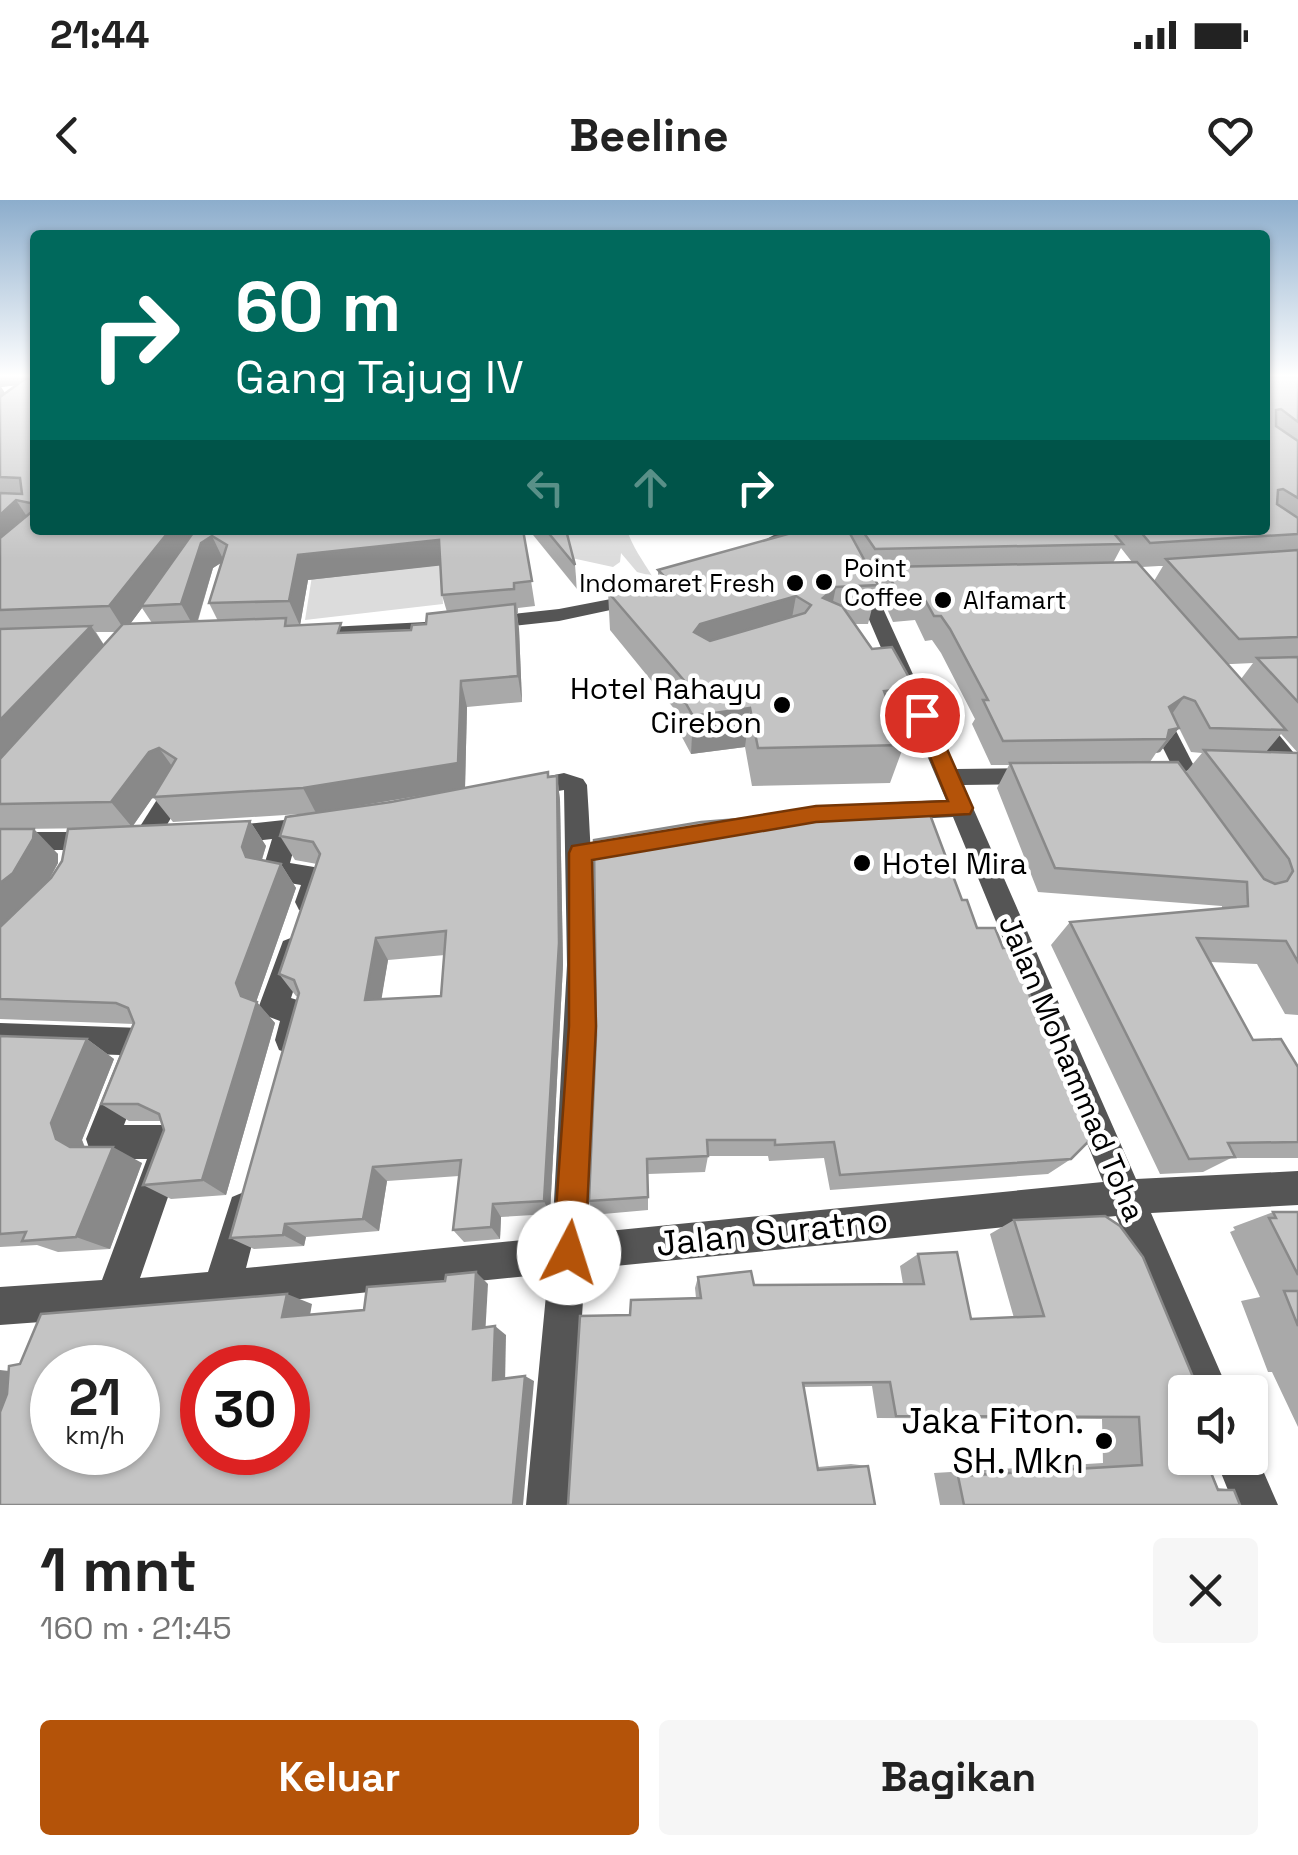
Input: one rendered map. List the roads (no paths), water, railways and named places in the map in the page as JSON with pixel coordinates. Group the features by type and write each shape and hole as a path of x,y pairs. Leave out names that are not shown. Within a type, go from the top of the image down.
{"street":[{"path":"786,535 743,558 778,548 802,549"},
{"name":"Jalan Mohammad Toha","path":"849,562 876,632 962,808 1201,1375"},
{"path":"284,635 423,629 559,615 661,592"},
{"path":"1239,700 1297,772"},
{"path":"1166,732 1182,773"},
{"path":"1258,766 1297,772"},
{"path":"948,777 1054,776"},
{"path":"506,792 564,781 575,786 589,851 569,1253 548,1505"},
{"path":"148,835 178,785"},
{"path":"871,812 962,808"},
{"path":"0,841 92,846 148,835 287,830 334,822"},
{"path":"282,1068 297,1013 276,1010 274,1006 317,876 275,872 287,830"},
{"path":"0,1037 141,1042 102,1142 168,1145 114,1298"},
{"path":"222,1288 252,1178"},
{"name":"Jalan Suratno","path":"0,1306 63,1320 114,1298 1126,1194 1298,1188"},
{"path":"1243,1475 1256,1505"}],"place":[{"name":"Point Coffee","path":"824,582"},
{"name":"Indomaret Fresh","path":"795,583"},
{"name":"Alfamart","path":"943,600"},
{"name":"Hotel Rahayu Cirebon","path":"782,705"},
{"name":"Hotel Mira","path":"862,863"},
{"name":"Jaka Fiton. SH. Mkn","path":"1104,1441"}]}
